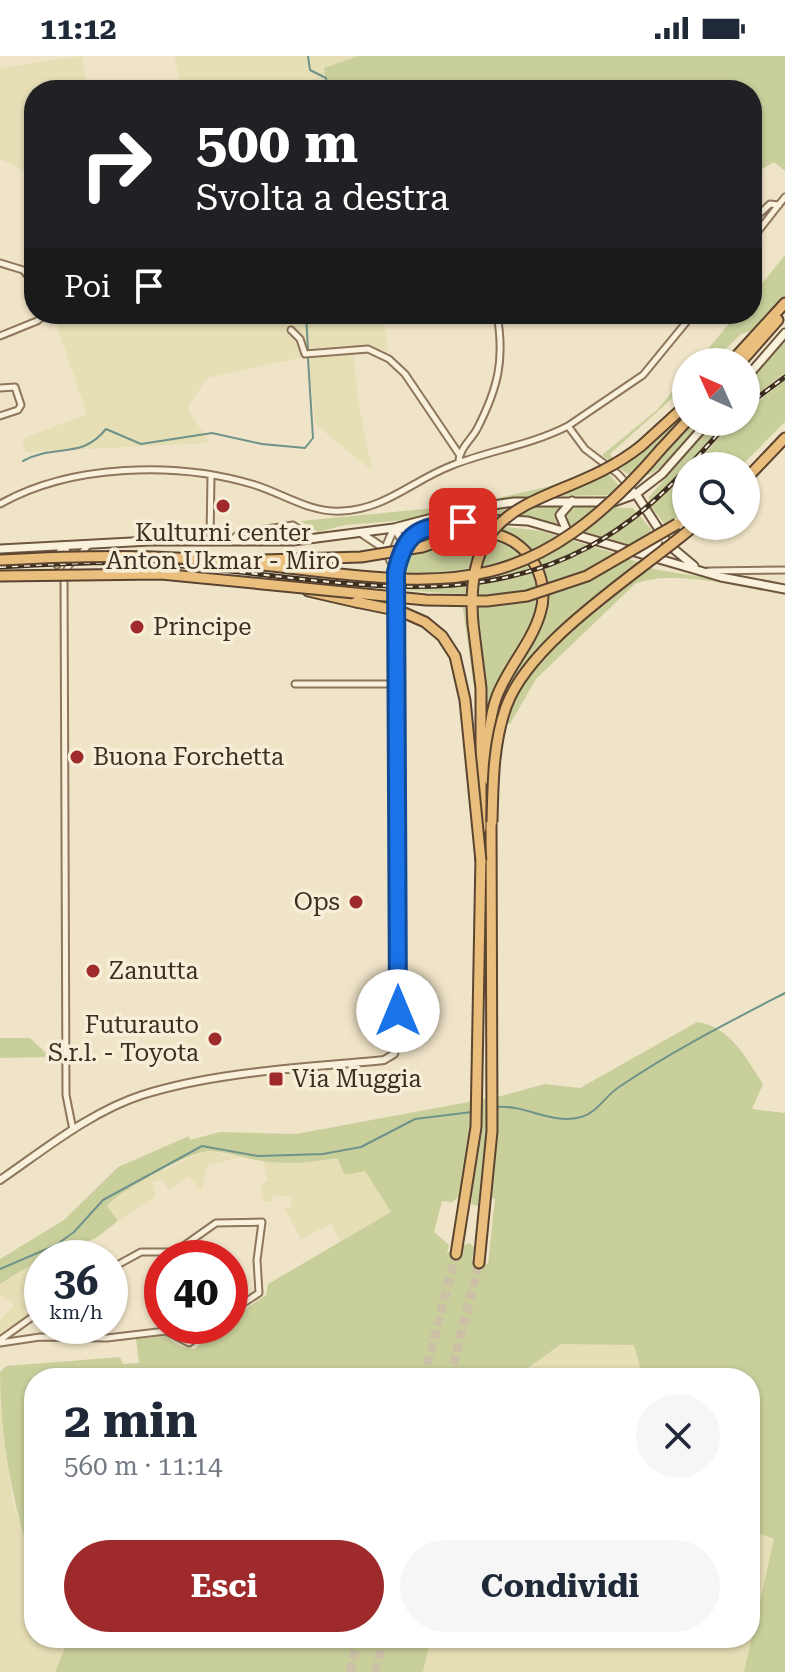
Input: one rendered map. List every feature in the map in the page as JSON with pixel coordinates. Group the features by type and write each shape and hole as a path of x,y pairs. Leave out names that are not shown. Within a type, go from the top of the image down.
{"highway":[{"path":"744,348 785,303"},
{"path":"753,348 785,311"},
{"path":"456,1254 468,1197 476,1127 481,688 471,602 474,565 489,536 512,512 540,496 616,466 672,418"},
{"path":"760,456 785,431"},
{"path":"188,558 417,581 493,572 533,558 580,530 624,491 673,436"},
{"path":"760,464 785,438"},
{"path":"0,579 135,573 457,602 509,599 587,576 672,527"},
{"path":"0,560 323,559 385,555 476,534 496,535 516,543 537,567 544,597 534,631 497,696 490,722 492,1131 479,1263"},
{"path":"492,822 499,732 518,683 549,645 677,540"},
{"path":"301,589 412,616 434,628 450,646 463,684 481,861"}],"main road":[{"path":"760,362 785,333"},
{"path":"0,549 91,543 316,539 394,528 493,504 614,502 636,494 662,474 696,436"},
{"path":"636,494 680,556 703,572"},
{"path":"567,532 561,525 560,515 572,501"},
{"path":"394,528 420,529 513,519 703,572 785,589"},
{"path":"643,554 657,544 661,532"}],"street":[{"path":"762,226 785,197"},
{"path":"762,212 770,204 779,205"},
{"path":"0,263 24,271"},
{"path":"0,336 30,324"},
{"path":"459,454 475,432 495,386 503,349 499,324"},
{"path":"0,504 62,477 162,471 211,476 254,485 320,510 343,511 387,502 425,477 459,462 526,443 568,426 643,375 685,324"},
{"path":"291,330 297,334 305,354 368,349 397,365 459,454 459,462"},
{"path":"0,388 16,388 21,405 18,410 0,416"},
{"path":"568,426 585,449 626,481 636,494"},
{"path":"210,540 211,476"},
{"path":"230,541 240,533 293,525 316,539"},
{"path":"394,528 404,543"},
{"path":"385,549 394,528"},
{"path":"0,1180 101,1113 155,1092 256,1074 384,1060 394,1054 398,1040 396,572 404,543 420,529"},
{"path":"361,533 385,549 396,572"},
{"path":"73,1131 66,1095 64,576 69,565 91,543"},
{"path":"64,545 69,565"},
{"path":"57,565 56,557 64,545"},
{"path":"37,546 64,576"},
{"path":"703,572 785,570"},
{"path":"295,684 396,684"},
{"path":"192,1240 216,1223 262,1222 257,1260 259,1293 248,1300"},
{"path":"0,1341 24,1323"},
{"path":"0,1341 40,1337 107,1338 144,1334"}],"shaded area":[{"path":"82,56 86,80 24,80 24,171 0,159 0,68"},
{"path":"174,56 358,56 324,68 326,80 180,80"},
{"path":"56,324 384,324 388,350 353,352 372,471 315,424 308,356 207,378 187,408 210,443 26,452 22,439 87,414"},
{"path":"206,1151 240,1157 208,1165 201,1191 189,1176 169,1190 162,1179 152,1183 156,1196 118,1221 107,1206 139,1181"},
{"path":"337,1157 365,1170 391,1213 347,1240 340,1242 331,1224 301,1239 285,1209 292,1206 290,1197 273,1195 272,1201 264,1202 260,1184 268,1181 263,1161 312,1162"},
{"path":"24,1269 24,1293 21,1295 24,1299 24,1318 0,1334 0,1320 14,1305 0,1294 0,1284"},
{"path":"561,1344 634,1345 640,1368 528,1368"},
{"path":"0,1402 12,1497 24,1538 24,1648 65,1648 55,1672 0,1672"},
{"path":"760,1534 774,1539 760,1601"},
{"path":"429,1648 749,1648 744,1672 423,1672"}],"green space":[{"path":"358,56 785,56 785,171 774,162 762,169 762,80 326,80 324,68"},
{"path":"785,255 785,297 762,322 762,284"},
{"path":"729,324 760,324 755,330 741,334 726,348 709,348"},
{"path":"785,339 785,373 760,392 760,368"},
{"path":"785,380 785,422 755,452 706,452 721,436 760,436 760,400"},
{"path":"672,392 672,399 610,454 615,461 672,419 672,430 658,446 665,451 678,436 689,436 662,466 653,473 634,476 602,455 657,410"},
{"path":"701,436 713,436 699,451 687,452"},
{"path":"603,468 628,495 531,496 481,502 554,485"},
{"path":"672,470 672,534 649,504 649,497"},
{"path":"532,505 562,505 557,524 502,515 442,520"},
{"path":"573,507 633,508 651,529 650,543 638,548 568,526 564,513"},
{"path":"434,508 435,511 406,520 345,525 318,532 301,521"},
{"path":"492,525 541,531 620,555 654,569 785,591 785,595 688,579 668,578 635,584 536,679 510,724 478,718 461,594 401,590 402,567 406,550 424,532"},
{"path":"697,1022 709,1025 728,1037 763,1084 752,1109 785,1113 785,1672 744,1672 749,1648 760,1648 760,1601 774,1539 760,1534 760,1368 640,1368 634,1345 561,1344 528,1368 24,1368 24,1537 4,1440 0,1372 6,1366 120,1357 123,1364 139,1363 136,1339 144,1338 144,1344 177,1344 194,1349 200,1344 248,1344 248,1307 266,1295 268,1284 391,1212 365,1171 345,1175 337,1158 278,1163 209,1151 172,1164 114,1199 107,1206 118,1221 96,1238 31,1240 64,1220 118,1167 189,1136 190,1140 220,1132 296,1134 501,1096 545,1084 580,1088","holes":["461,1195 472,1197 471,1204 478,1206 488,1196 495,1199 488,1264 472,1260 474,1247 470,1243 463,1245 462,1256 447,1252 449,1245 434,1232 442,1201 452,1202"]},
{"path":"0,1038 30,1038 50,1057 0,1058"},
{"path":"24,1244 24,1269 0,1284 0,1259"},
{"path":"65,1648 429,1648 423,1672 55,1672"}],"waterway":[{"path":"308,56 310,70 326,80"},
{"path":"307,324 308,350"},
{"path":"23,461 87,445 106,429 141,444 212,433 262,444 305,448 313,438 308,359"},
{"path":"498,1107 560,1119 587,1115 619,1087 659,1061 785,993"},
{"path":"0,1269 56,1245 74,1232 103,1200 202,1146 258,1156 323,1154 361,1147 415,1119 472,1112"}],"tunnel":[{"path":"427,1368 456,1254"},
{"path":"453,1368 479,1263"},
{"path":"350,1672 356,1648"},
{"path":"375,1672 381,1648"}],"railway":[{"path":"760,396 785,377"},
{"path":"702,452 716,436"},
{"path":"0,567 149,564 380,586 445,586 508,577 569,557 628,522 672,482"}],"place":[{"name":"Kulturni center Anton Ukmar - Miro","path":"223,506"},
{"name":"Principe","path":"137,627"},
{"name":"Buona Forchetta","path":"77,757"},
{"name":"Ops","path":"356,902"},
{"name":"Zanutta","path":"93,971"},
{"name":"Futurauto S.r.l. - Toyota","path":"215,1039"},
{"name":"Via Muggia","path":"276,1079"}],"route":[{"path":"398,1011 396,572 404,543 410,536 420,529 463,522"}]}
